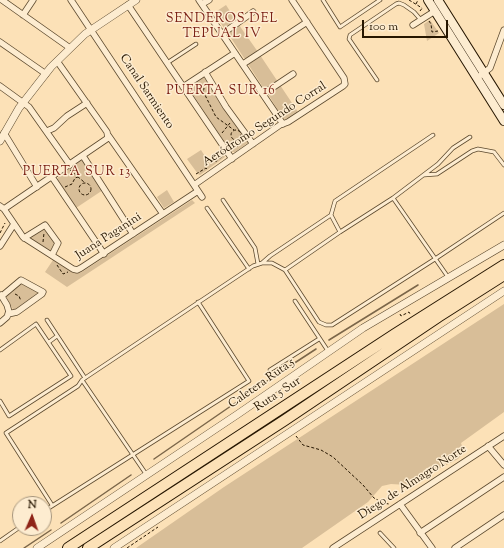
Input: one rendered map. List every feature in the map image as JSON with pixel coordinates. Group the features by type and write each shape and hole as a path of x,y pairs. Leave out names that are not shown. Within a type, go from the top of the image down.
{"highway":[{"name":"Ruta 5 Sur","path":"68,548 504,265"},
{"name":"Ruta 5 Sur","path":"88,548 417,331 504,276"}],"main road":[{"path":"438,0 481,76 504,121"},
{"path":"426,3 435,11 481,76 503,100"}],"street":[{"path":"2,0 70,48"},
{"path":"23,15 33,0"},
{"name":"Canal Sarmiento","path":"71,0 200,194"},
{"path":"0,140 23,102 70,48 91,30 136,0"},
{"path":"209,0 201,2 283,124"},
{"path":"243,64 307,22 292,0"},
{"path":"128,5 232,159"},
{"path":"413,26 435,11"},
{"path":"222,34 253,12"},
{"name":"Aeródromo Segundo Corral","path":"194,184 283,124 343,86 345,81 344,78 307,22"},
{"path":"481,76 490,68 504,30"},
{"path":"0,42 46,74"},
{"path":"183,87 235,53"},
{"path":"57,62 163,214"},
{"path":"205,72 234,119 253,144"},
{"path":"263,94 293,74"},
{"path":"0,86 29,107 47,131 68,166"},
{"path":"47,131 54,128 67,116 87,103"},
{"path":"4,133 37,187"},
{"path":"2,208 37,187 106,141 108,135"},
{"path":"83,156 133,234"},
{"path":"52,177 104,254"},
{"name":"Juana Paganini","path":"2,208 24,238 73,269 77,270 104,254 163,214 200,194"},
{"path":"0,246 14,224"},
{"path":"24,238 45,225 58,242 52,255"},
{"name":"Caletera Ruta 5","path":"37,548 328,351 396,307 504,245"},
{"path":"0,323 6,319 8,314 8,308 1,295 11,289 20,280 43,292 17,312 8,314"},
{"path":"114,548 504,291"},
{"name":"Diego de Almagro Norte","path":"333,548 504,436"},
{"path":"488,446 504,465"},
{"path":"420,533 504,477"},
{"path":"399,505 432,548"},
{"path":"455,548 504,515"}],"lane":[{"path":"323,0 340,27 380,0"},
{"path":"377,80 349,39 350,35 389,8 399,3 424,19"},
{"path":"167,63 196,44"},
{"path":"262,263 331,215 335,201 338,198 433,135"},
{"path":"285,270 393,198 441,162 453,148 470,137"},
{"path":"424,175 433,175 440,172 472,151 478,149 494,152 504,165"},
{"path":"393,198 448,277"},
{"path":"223,200 254,248 258,264"},
{"path":"207,208 249,269"},
{"path":"46,496 6,433 78,386 83,379 249,269 258,264 272,263 285,270 319,322 329,325 337,322 504,213"},
{"path":"331,215 340,232"},
{"path":"295,301 328,351"},
{"path":"52,505 249,381 198,302"},
{"path":"47,320 83,379 146,475"},
{"path":"0,350 36,324 71,376 9,416 0,401"},
{"path":"49,342 57,336"},
{"path":"270,370 319,339"},
{"path":"0,541 12,533"},
{"path":"380,533 394,548"}],"path":[{"path":"409,0 422,8"},
{"path":"415,4 418,0"},
{"path":"420,11 426,3"},
{"path":"424,19 431,24 432,32 440,31"},
{"path":"203,91 197,91 197,85 200,84 204,86 203,91 216,117 234,130 238,130 240,137 237,139"},
{"path":"218,138 234,119"},
{"path":"217,163 216,161 242,143 231,137 231,133 234,130"},
{"path":"68,166 84,183 90,185 92,189 87,196 82,195 79,190 81,185 84,183"},
{"path":"196,174 212,166"},
{"path":"61,190 67,185 72,184 75,178 78,177"},
{"path":"0,233 9,216"},
{"path":"42,249 45,225"},
{"path":"11,289 16,295 19,296 20,300 26,306"},
{"path":"396,307 401,316 409,312 415,322"},
{"path":"294,434 303,445 321,450 333,457 363,485 374,498 383,504 399,505"}],"shaded area":[{"path":"226,5 237,22 224,28 214,13"},
{"path":"430,20 439,33 427,41 424,24"},
{"path":"239,25 258,52 248,59 244,58 229,35 229,31"},
{"path":"260,55 278,82 266,89 264,89 248,64"},
{"path":"203,78 206,78 249,142 235,152 231,152 190,90 191,85"},
{"path":"280,85 298,112 285,119 282,117 268,94"},
{"path":"201,150 208,161 221,151 225,157 200,175 187,159"},
{"path":"80,161 83,161 103,190 76,208 57,180 59,176"},
{"path":"167,190 174,202 164,208 157,197"},
{"path":"192,200 195,203 67,287 45,272 53,260 72,272 82,272"},
{"path":"43,227 56,242 52,250 30,239 30,237"},
{"path":"20,282 39,293 39,295 15,311 6,296"},
{"path":"504,304 504,412 461,443 464,452 458,459 407,485 391,484 382,486 368,502 302,548 136,548 224,487"}],"waterway":[{"path":"329,340 418,285"},
{"path":"154,459 316,349"},
{"path":"61,523 131,475"},
{"path":"24,548 42,536"}],"district":[{"name":"SENDEROS DEL TEPUAL IV","path":"222,28"},
{"name":"PUERTA SUR 16","path":"221,92"},
{"name":"PUERTA SUR 13","path":"77,173"}]}
